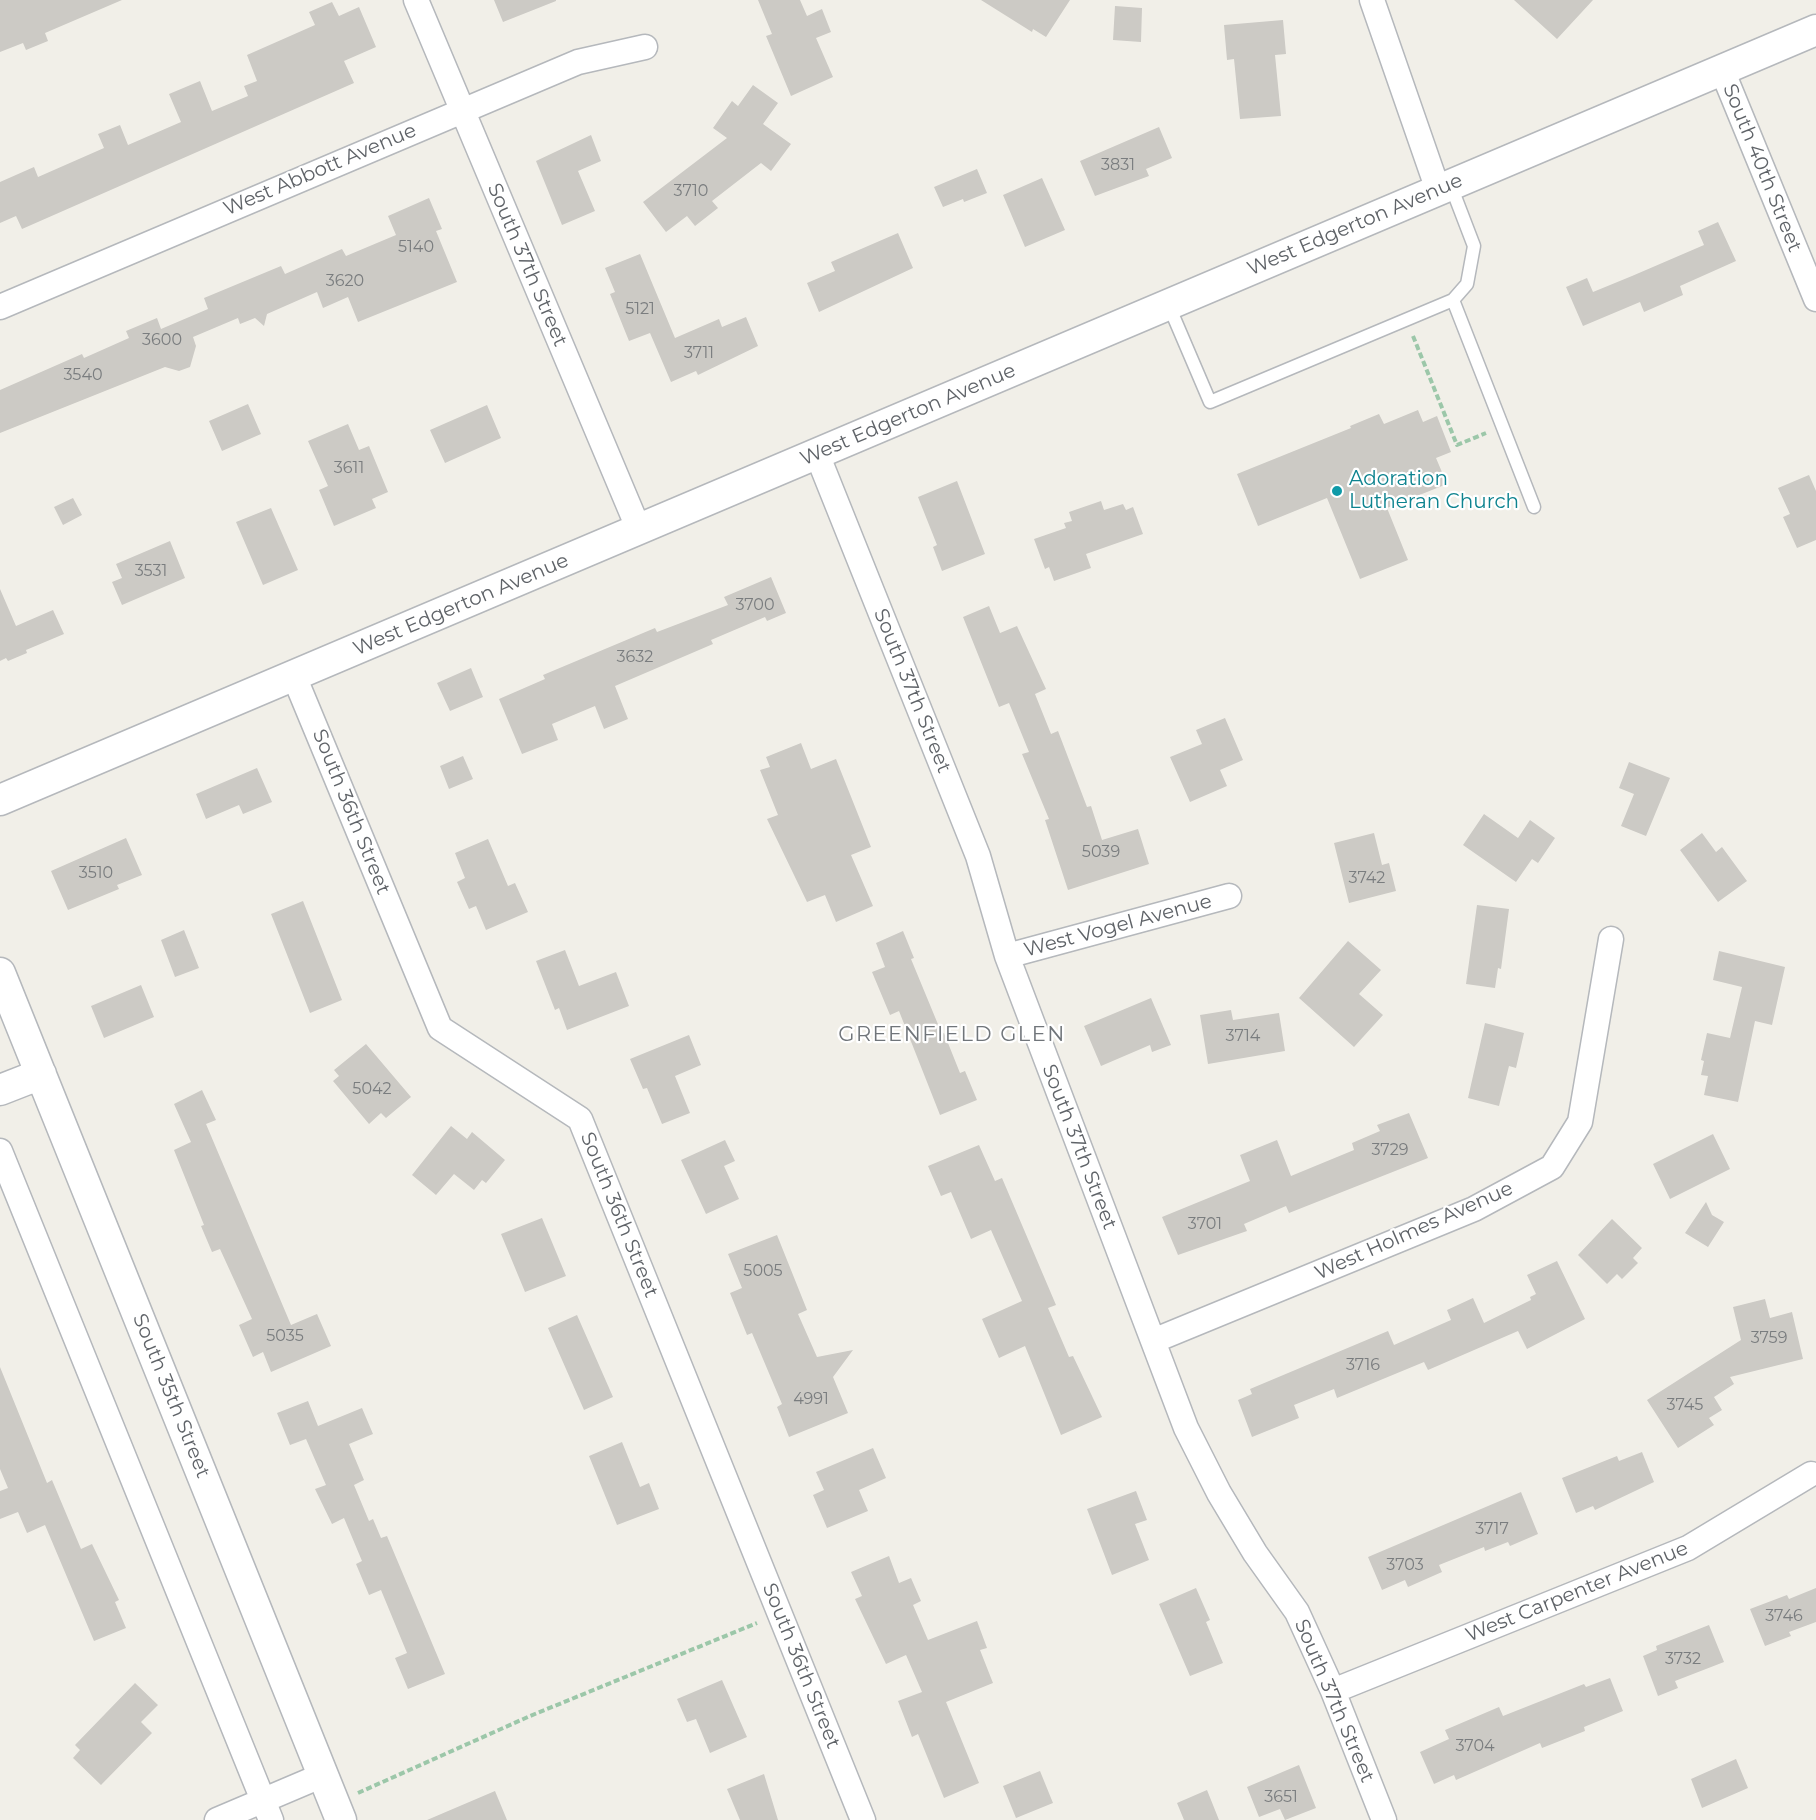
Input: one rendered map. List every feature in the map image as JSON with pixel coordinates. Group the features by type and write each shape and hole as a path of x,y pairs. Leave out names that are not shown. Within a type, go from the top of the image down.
{"street":[{"name":"South 37th Street","path":"416,0 639,530"},
{"path":"1372,0 1444,187"},
{"name":"West Edgerton Avenue","path":"0,800 1816,30"},
{"name":"West Abbott Avenue","path":"0,307 578,62 645,47"},
{"name":"South 40th Street","path":"1722,70 1816,299"},
{"name":"South 37th Street","path":"817,454 978,856 1007,956 1186,1428 1219,1492 1255,1553 1297,1612 1333,1691 1383,1820"},
{"name":"South 36th Street","path":"294,675 440,1028 580,1119 863,1820"},
{"name":"West Vogel Avenue","path":"1007,956 1229,896"},
{"name":"West Holmes Avenue","path":"1153,1341 1474,1209 1552,1167 1580,1122 1611,939"},
{"name":"South 35th Street","path":"0,973 323,1775 345,1808"},
{"path":"0,1090 41,1074"},
{"path":"0,1151 267,1811"},
{"name":"West Carpenter Avenue","path":"1333,1691 1688,1548 1811,1474"},
{"path":"217,1820 267,1811 323,1775"}],"lane":[{"path":"1168,305 1210,402 1453,300 1467,284 1474,246 1444,187"},
{"path":"1453,300 1534,507"}],"path":[{"path":"1406,320 1457,445 1503,426"},
{"path":"345,1808 530,1716 780,1614"}],"building":[{"path":"0,0 122,0 45,33 48,41 26,50 23,43 0,52"},
{"path":"494,0 556,0 556,1 503,22"},
{"path":"758,0 800,0 807,16 822,9 831,32 816,38 833,77 791,96 766,36 772,34"},
{"path":"981,0 1070,0 1046,37 1033,29 1032,32"},
{"path":"1514,0 1593,0 1557,39"},
{"path":"332,2 339,16 359,7 376,47 344,61 354,83 22,229 16,216 0,223 0,182 34,167 38,177 104,148 98,134 120,125 128,145 181,122 169,94 200,81 212,111 248,96 244,86 257,81 247,55 315,25 309,12"},
{"path":"1115,6 1142,8 1141,42 1113,40"},
{"path":"1283,20 1286,54 1275,55 1281,116 1240,119 1234,59 1227,60 1224,25"},
{"path":"753,85 778,103 763,124 791,144 771,171 761,163 712,201 718,208 695,226 687,216 666,232 643,202 727,138 713,128 732,101 738,106"},
{"path":"1159,127 1172,158 1146,169 1149,176 1095,196 1080,161"},
{"path":"591,135 601,161 578,171 595,211 562,225 536,161"},
{"path":"977,169 987,193 943,207 934,187"},
{"path":"1042,178 1065,230 1025,247 1003,195"},
{"path":"429,198 442,229 436,231 457,282 358,322 348,297 323,308 317,292 267,314 264,326 255,318 240,324 238,318 193,337 196,346 190,367 179,371 165,367 0,433 0,390 82,354 84,358 129,338 126,331 157,318 161,329 208,309 204,298 281,266 285,274 342,249 346,256 396,235 388,216"},
{"path":"1718,222 1736,261 1680,286 1683,295 1644,312 1640,302 1583,326 1566,287 1587,278 1593,292 1632,276 1704,245 1698,231"},
{"path":"898,233 913,268 819,312 807,283 835,271 831,262"},
{"path":"640,254 675,338 719,319 722,327 746,317 758,346 698,375 696,371 671,382 650,333 629,341 610,294 615,292 605,268"},
{"path":"248,404 261,434 222,451 209,421"},
{"path":"487,405 501,438 445,463 430,430"},
{"name":"Adoration Lutheran Church","path":"1418,410 1423,422 1437,416 1451,452 1436,458 1447,484 1387,508 1408,560 1360,579 1327,498 1258,526 1237,474 1351,428 1350,426 1379,414 1384,424"},
{"path":"348,424 359,450 369,446 388,492 372,499 376,508 334,526 319,490 328,486 308,441"},
{"path":"1809,475 1816,491 1816,540 1797,548 1783,517 1790,514 1778,488"},
{"path":"957,481 985,554 942,571 933,547 937,545 918,497"},
{"path":"73,498 82,515 63,525 54,507"},
{"path":"1101,501 1104,510 1123,504 1126,510 1133,507 1143,534 1086,554 1091,568 1054,581 1049,567 1045,569 1034,539 1066,528 1064,523 1072,521 1069,512"},
{"path":"271,508 298,570 263,585 236,522"},
{"path":"170,541 185,578 122,605 112,582 122,578 116,564"},
{"path":"771,577 786,613 767,621 765,617 711,640 713,644 615,686 628,719 604,729 595,706 552,724 558,740 522,754 499,699 545,679 543,675 655,628 657,632 728,605 724,597"},
{"path":"0,589 16,626 53,610 64,634 26,650 27,653 8,661 6,658 0,661"},
{"path":"989,606 1000,633 1017,626 1046,689 1035,694 1051,734 1058,731 1087,807 1091,806 1102,840 1138,829 1149,864 1068,890 1045,820 1049,819 1022,754 1029,752 1009,703 999,707 963,617"},
{"path":"471,668 483,697 450,711 437,683"},
{"path":"1225,718 1243,760 1220,770 1227,786 1190,802 1170,757 1202,744 1196,730"},
{"path":"801,743 811,769 836,759 871,847 851,855 873,906 836,922 825,895 807,902 767,819 778,815 760,770 770,767 766,757"},
{"path":"463,756 473,779 449,789 440,766"},
{"path":"1629,762 1670,778 1646,836 1621,826 1634,794 1619,788"},
{"path":"257,768 272,802 243,814 239,805 206,819 196,794"},
{"path":"1484,814 1518,838 1530,820 1555,838 1538,863 1532,859 1516,882 1463,845"},
{"path":"1374,833 1382,865 1389,863 1396,891 1349,903 1334,843"},
{"path":"1702,833 1716,852 1722,847 1747,881 1718,902 1680,850"},
{"path":"126,838 142,875 117,885 119,889 68,910 51,871"},
{"path":"488,839 508,886 515,883 528,912 486,930 476,906 469,909 457,882 465,878 455,853"},
{"path":"303,901 342,1000 310,1013 271,914"},
{"path":"1477,905 1509,909 1501,969 1498,968 1495,988 1466,984"},
{"path":"184,930 199,968 175,977 161,940"},
{"path":"903,931 914,958 911,959 942,1034 944,1033 960,1073 965,1071 977,1100 940,1115 899,1011 890,1015 872,972 885,967 876,943"},
{"path":"1348,941 1381,970 1359,994 1383,1015 1354,1047 1299,998"},
{"path":"565,950 579,986 616,972 629,1006 567,1030 559,1008 555,1010 536,961"},
{"path":"1719,951 1785,967 1772,1025 1755,1021 1738,1102 1704,1095 1708,1076 1701,1075 1704,1061 1701,1060 1707,1033 1730,1038 1742,987 1713,980"},
{"path":"141,985 154,1017 104,1038 91,1006"},
{"path":"1151,998 1171,1045 1152,1052 1150,1045 1101,1066 1084,1026"},
{"path":"1231,1010 1233,1020 1279,1013 1285,1051 1208,1064 1200,1015"},
{"path":"1485,1023 1524,1033 1516,1068 1509,1066 1499,1106 1468,1098"},
{"path":"689,1035 701,1065 675,1076 690,1113 662,1124 647,1088 643,1089 630,1059"},
{"path":"366,1044 411,1097 386,1118 381,1113 369,1124 333,1081 339,1076 334,1070"},
{"path":"202,1090 216,1120 206,1124 291,1325 317,1314 331,1346 271,1372 263,1352 253,1357 239,1325 252,1319 220,1249 212,1252 201,1226 204,1225 174,1150 191,1142 174,1104"},
{"path":"1409,1113 1428,1158 1289,1213 1286,1206 1244,1224 1247,1231 1178,1255 1162,1217 1250,1181 1240,1155 1277,1140 1291,1176 1354,1150 1352,1143 1380,1131 1377,1125"},
{"path":"451,1126 467,1139 472,1132 505,1160 486,1183 482,1180 474,1190 454,1174 436,1195 412,1175"},
{"path":"1713,1134 1730,1169 1670,1199 1653,1164"},
{"path":"725,1140 735,1161 724,1166 739,1199 706,1214 681,1160"},
{"path":"979,1145 995,1181 1002,1178 1056,1305 1048,1308 1069,1357 1073,1356 1102,1417 1061,1435 1025,1346 999,1358 982,1319 1022,1301 991,1230 971,1239 951,1192 941,1196 928,1166"},
{"path":"1706,1202 1712,1215 1724,1222 1708,1247 1685,1233"},
{"path":"542,1218 566,1276 525,1292 501,1234"},
{"path":"1612,1219 1642,1248 1633,1258 1638,1263 1622,1279 1617,1274 1607,1284 1578,1255"},
{"path":"777,1235 807,1310 798,1314 817,1357 853,1350 833,1377 848,1413 789,1437 777,1407 782,1404 752,1333 747,1335 730,1293 742,1288 728,1254"},
{"path":"1557,1261 1585,1319 1527,1349 1518,1331 1428,1370 1424,1362 1337,1398 1334,1389 1294,1405 1299,1418 1252,1437 1238,1400 1252,1394 1250,1389 1388,1331 1394,1345 1451,1320 1447,1310 1473,1298 1484,1323 1531,1300 1530,1297 1536,1294 1527,1275"},
{"path":"1765,1299 1770,1318 1792,1312 1803,1359 1730,1377 1734,1384 1714,1397 1722,1410 1709,1418 1714,1425 1678,1448 1647,1400 1741,1340 1733,1307"},
{"path":"577,1315 613,1397 584,1410 548,1328"},
{"path":"0,1367 47,1483 52,1480 81,1549 92,1544 119,1600 115,1602 126,1628 94,1641 45,1525 27,1533 18,1512 0,1519 0,1491 8,1488 0,1469"},
{"path":"308,1401 318,1426 362,1408 373,1434 349,1444 364,1480 354,1485 369,1521 373,1519 381,1538 387,1536 445,1674 408,1689 395,1658 407,1653 381,1590 369,1595 356,1564 362,1561 344,1518 332,1524 315,1489 326,1485 306,1439 290,1445 277,1413"},
{"path":"622,1442 640,1487 649,1483 659,1509 617,1525 589,1456"},
{"path":"873,1448 886,1478 859,1490 868,1511 827,1528 813,1495 824,1490 816,1472"},
{"path":"1642,1452 1654,1482 1595,1510 1593,1506 1576,1513 1562,1478 1617,1456 1619,1461"},
{"path":"1136,1491 1147,1520 1135,1524 1149,1560 1112,1575 1087,1509"},
{"path":"1521,1492 1538,1534 1510,1546 1508,1542 1485,1551 1484,1547 1439,1565 1442,1572 1408,1587 1405,1580 1382,1590 1368,1557"},
{"path":"889,1556 899,1583 911,1578 921,1601 913,1605 928,1640 977,1621 987,1648 980,1650 993,1683 946,1702 979,1783 944,1798 918,1734 912,1737 898,1701 922,1692 906,1655 886,1664 855,1599 862,1596 851,1572"},
{"path":"1196,1588 1210,1620 1206,1622 1223,1663 1190,1676 1159,1604"},
{"path":"1816,1588 1816,1622 1789,1632 1791,1636 1765,1646 1750,1609 1787,1595 1789,1599"},
{"path":"1709,1625 1724,1662 1675,1681 1678,1688 1658,1696 1643,1656 1657,1650 1656,1646"},
{"path":"1610,1678 1623,1711 1584,1727 1585,1731 1542,1748 1540,1743 1456,1780 1454,1775 1434,1784 1420,1752 1449,1739 1445,1730 1499,1707 1503,1716 1584,1684 1586,1687"},
{"path":"722,1680 747,1737 710,1753 696,1719 687,1722 677,1699"},
{"path":"135,1683 158,1705 141,1722 152,1733 101,1785 73,1758 80,1750 75,1745"},
{"path":"1736,1759 1748,1788 1702,1808 1691,1779"},
{"path":"1299,1765 1316,1808 1285,1820 1280,1809 1259,1817 1247,1787"},
{"path":"1040,1771 1053,1803 1016,1818 1003,1786"},
{"path":"764,1774 778,1820 740,1820 727,1789"},
{"path":"1207,1790 1219,1820 1184,1820 1177,1803"},
{"path":"495,1791 507,1820 427,1820"}],"place":[{"name":"Adoration Lutheran Church","path":"1337,491"}],"district":[{"name":"GREENFIELD GLEN","path":"952,1035"}]}
